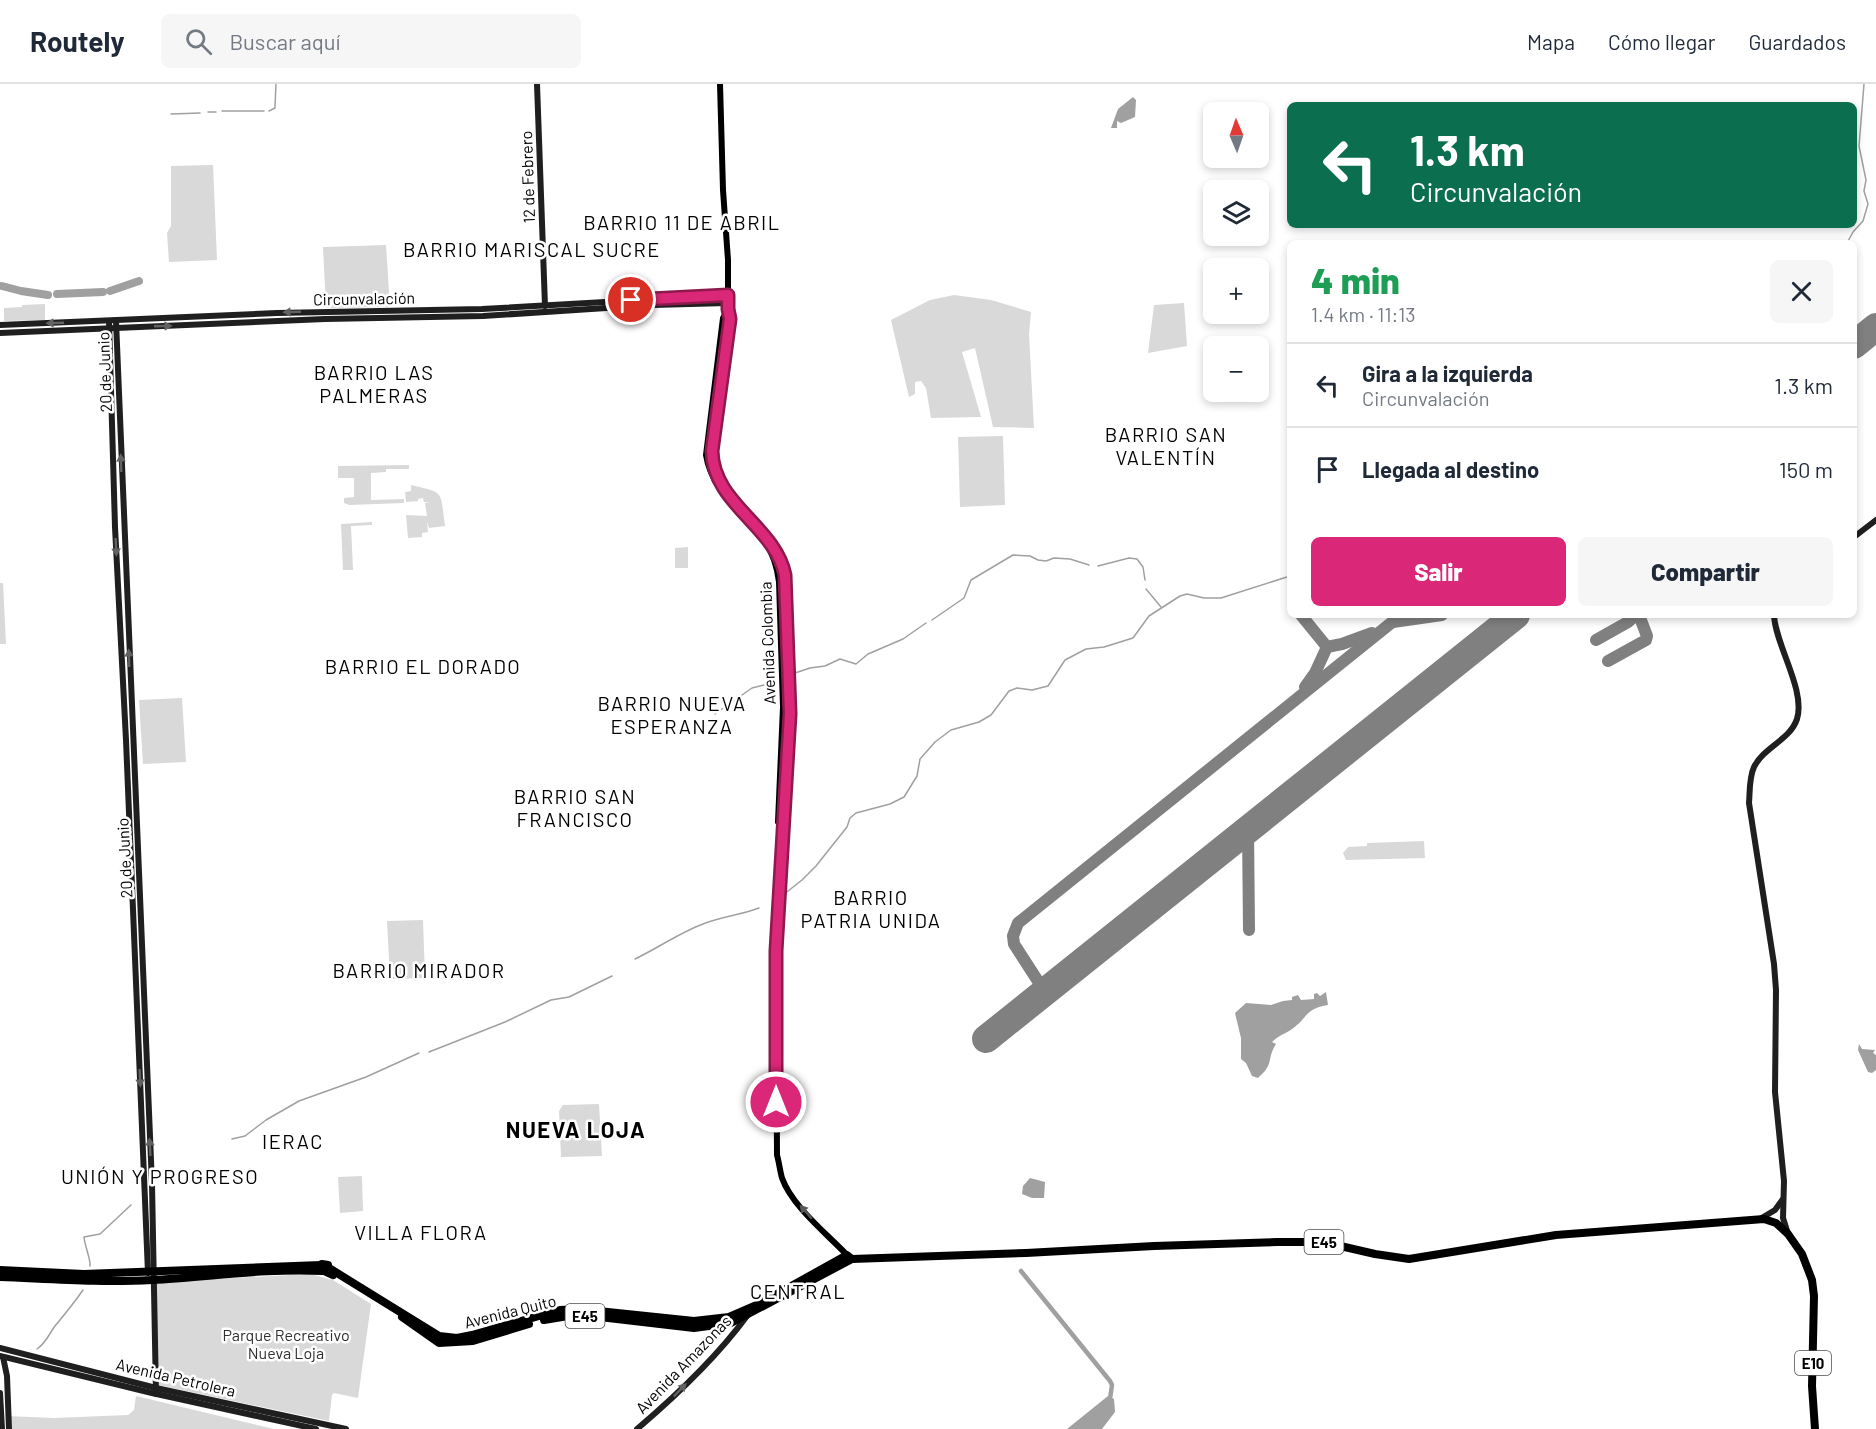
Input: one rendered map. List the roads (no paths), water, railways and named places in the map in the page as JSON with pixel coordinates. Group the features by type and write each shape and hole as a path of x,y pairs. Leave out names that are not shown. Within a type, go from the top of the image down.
{"highway":[{"name":"E45","path":"849,1257 1026,1253 1232,1243 1323,1242 1409,1259 1556,1235 1760,1219"},
{"path":"1760,1219 1776,1223 1788,1234"},
{"name":"E10","path":"1788,1234 1807,1264 1813,1287 1815,1335 1812,1386 1815,1429"},
{"name":"Avenida Quito","path":"325,1269 439,1336 457,1338 560,1310 598,1310 694,1321 729,1317 849,1257"},
{"name":"Avenida Quito","path":"325,1269 439,1343 473,1341 538,1321 568,1316 591,1316 694,1328 731,1323 849,1257"},
{"path":"0,1269 151,1276"},
{"path":"0,1276 82,1280 325,1269"}],"main road":[{"name":"12 de Febrero","path":"537,84 546,306"},
{"name":"Avenida Colombia","path":"720,84 730,319 712,451 713,465 726,492 772,544 783,565 785,575 790,714 776,951 777,1155 782,1178 788,1191 849,1257"},
{"name":"Circunvalación","path":"0,333 277,313 546,306 728,295"},
{"name":"Circunvalación","path":"0,325 448,317 652,305 728,306"},
{"name":"Avenida Colombia","path":"728,306 723,318 706,455 711,476 722,494 764,540 777,565 783,707 778,822"},
{"name":"20 de Junio","path":"112,324 152,1172 151,1276 154,1391"},
{"path":"1857,535 1876,520"},
{"path":"1775,618 1798,700 1798,718 1788,734 1761,756 1755,765 1750,784 1749,804 1774,964 1776,990 1774,1068 1777,1121 1784,1173 1783,1218 1788,1234"},
{"path":"1760,1219 1777,1208 1783,1198"},
{"name":"Avenida Amazonas","path":"637,1429 665,1405 731,1338 747,1316"},
{"path":"0,1372 2,1353"},
{"path":"2,1353 7,1376 9,1429"},
{"name":"Avenida Petrolera","path":"2,1353 316,1429"},
{"name":"Avenida Petrolera","path":"154,1391 346,1429"},
{"path":"0,1393 2,1429"}],"waterway":[{"path":"269,111 275,108 276,84"},
{"path":"1857,228 1863,221 1868,204 1864,191 1866,180 1859,146 1864,84"},
{"path":"222,111 264,111"},
{"path":"208,112 216,112"},
{"path":"171,114 200,113"},
{"path":"1849,240 1857,228"},
{"path":"110,291 139,281"},
{"path":"2,286 48,295"},
{"path":"57,294 103,292"},
{"path":"932,620 964,598 971,580 1013,555 1030,556 1046,561 1054,558 1070,559 1089,565"},
{"path":"1098,566 1129,558 1137,559 1143,567 1145,580"},
{"path":"783,895 816,866 847,827 850,818 856,813 890,804 904,797 917,776 920,759 935,742 951,730 979,722 991,715 1009,691 1017,688 1032,690 1048,686 1065,660 1086,649 1104,647 1133,638 1149,616 1180,596 1187,594 1204,598 1221,598 1287,577"},
{"path":"1146,589 1161,607"},
{"path":"795,673 825,666 840,659 856,664 868,654 903,639 926,623"},
{"path":"715,714 752,688 776,682"},
{"path":"635,959 694,928 759,908"},
{"path":"429,1052 505,1022 551,1000 569,997 612,976"},
{"path":"232,1139 245,1136 266,1120 299,1101 366,1077 419,1053"},
{"path":"90,1266 84,1237 100,1234 131,1205"},
{"path":"1021,1271 1110,1381 1112,1385 1110,1399"},
{"path":"37,1349 83,1290"}],"district":[{"name":"BARRIO 11 DE ABRIL","path":"682,222"},
{"name":"BARRIO MARISCAL SUCRE","path":"532,249"},
{"name":"BARRIO LAS PALMERAS","path":"374,384"},
{"name":"BARRIO SAN VALENTÍN","path":"1166,446"},
{"name":"BARRIO EL DORADO","path":"423,666"},
{"name":"BARRIO NUEVA ESPERANZA","path":"672,714"},
{"name":"BARRIO SAN FRANCISCO","path":"575,808"},
{"name":"BARRIO PATRIA UNIDA","path":"871,908"},
{"name":"BARRIO MIRADOR","path":"419,970"},
{"name":"NUEVA LOJA","path":"576,1129"},
{"name":"IERAC","path":"293,1141"},
{"name":"UNIÓN Y PROGRESO","path":"160,1176"},
{"name":"VILLA FLORA","path":"421,1232"},
{"name":"CENTRAL","path":"798,1291"}],"park label":[{"name":"Parque Recreativo Nueva Loja","path":"286,1343"}]}
